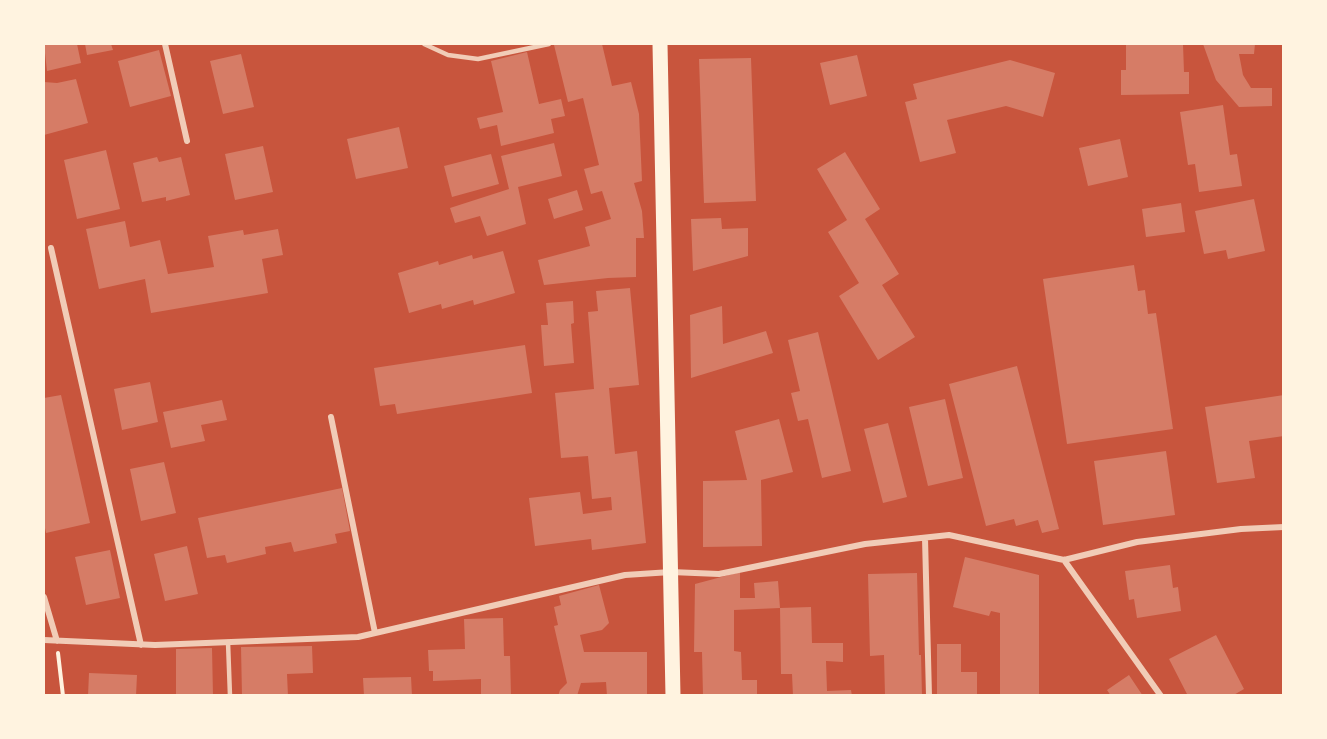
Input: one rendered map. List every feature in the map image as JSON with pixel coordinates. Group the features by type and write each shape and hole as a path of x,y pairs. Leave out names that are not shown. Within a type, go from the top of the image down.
{"main road":[{"path":"660,44 673,696"}],"street":[{"path":"165,44 187,141"},
{"path":"51,248 141,645"},
{"path":"331,417 375,633"},
{"path":"44,640 141,645 358,637 625,574 671,572 719,574 865,544 949,536 1064,560 1137,542 1241,529 1284,527"},
{"path":"925,538 929,696"},
{"path":"1064,560 1161,696"},
{"path":"44,597 57,641"}],"lane":[{"path":"424,44 448,55 478,59 549,44"},
{"path":"228,642 230,696"}],"path":[{"path":"57,641 63,696"}],"building":[{"path":"44,44 77,44 81,63 47,71"},
{"path":"85,44 111,44 113,50 87,55"},
{"path":"602,44 612,86 631,82 639,114 642,181 634,183 642,211 644,238 636,238 636,277 544,285 538,260 590,246 585,227 611,219 602,191 591,194 584,169 599,165 583,98 568,102 554,45"},
{"path":"1126,44 1183,44 1184,72 1189,72 1189,94 1121,95 1121,70 1126,70"},
{"path":"1203,44 1255,44 1254,54 1239,54 1243,75 1251,88 1272,88 1272,106 1239,107 1216,80"},
{"path":"159,50 171,96 130,107 118,61"},
{"path":"527,52 539,104 561,99 565,116 551,119 554,133 501,146 497,125 480,129 477,118 503,112 491,61"},
{"path":"241,54 254,107 223,114 210,61"},
{"path":"857,55 867,96 830,105 820,63"},
{"path":"751,58 756,201 704,203 699,59"},
{"path":"1010,60 1055,73 1043,117 1006,106 947,120 956,153 920,162 905,102 917,99 913,84"},
{"path":"76,79 88,123 44,135 44,82 57,83"},
{"path":"1223,105 1230,155 1237,154 1242,186 1199,192 1195,164 1188,165 1180,112"},
{"path":"399,127 408,168 356,179 347,139"},
{"path":"1120,139 1128,177 1088,186 1079,148"},
{"path":"554,143 562,176 518,187 526,224 487,236 480,216 455,223 450,208 509,189 501,156"},
{"path":"263,146 273,192 235,200 225,154"},
{"path":"106,150 120,209 77,219 64,160"},
{"path":"845,152 880,209 865,219 899,274 882,285 915,337 878,360 839,296 859,283 828,232 847,220 817,169"},
{"path":"491,154 499,184 452,197 444,166"},
{"path":"157,157 159,162 181,157 190,195 166,201 166,197 142,202 133,163"},
{"path":"577,190 583,210 554,219 548,199"},
{"path":"1254,199 1265,251 1228,259 1226,250 1204,254 1195,211"},
{"path":"1181,203 1185,232 1146,237 1142,209"},
{"path":"721,218 722,229 748,228 748,256 693,271 691,219"},
{"path":"125,221 130,247 160,240 168,274 214,267 208,236 243,230 244,235 278,229 283,255 262,259 268,293 151,313 145,279 99,289 86,229"},
{"path":"503,251 515,293 474,305 473,300 442,309 441,304 409,313 398,273 438,261 439,265 472,255 473,259"},
{"path":"1134,265 1138,291 1145,290 1148,314 1156,313 1173,429 1067,444 1043,279"},
{"path":"630,288 639,385 609,388 615,454 637,451 646,543 592,550 591,539 535,546 529,498 580,492 583,514 612,510 611,497 592,499 588,456 561,458 555,393 594,389 588,312 598,311 596,291"},
{"path":"573,301 574,323 571,324 574,363 544,366 541,325 548,325 546,303"},
{"path":"722,306 723,344 766,331 773,353 691,378 690,315"},
{"path":"818,332 851,471 822,478 808,419 798,421 791,393 800,391 788,340"},
{"path":"525,345 532,393 397,414 395,404 380,406 374,368"},
{"path":"1017,366 1059,529 1042,533 1038,520 1016,526 1014,519 986,526 949,384"},
{"path":"150,382 158,422 122,430 114,389"},
{"path":"61,395 90,523 46,533 44,523 44,398"},
{"path":"1284,395 1284,436 1249,441 1255,478 1217,483 1205,407"},
{"path":"945,399 963,478 928,486 909,407"},
{"path":"222,400 227,420 201,425 205,441 171,448 163,412"},
{"path":"779,419 793,472 761,480 762,546 703,547 703,481 747,480 735,431"},
{"path":"888,423 907,497 883,503 864,429"},
{"path":"1166,451 1175,515 1103,525 1094,461"},
{"path":"164,462 176,513 141,521 130,469"},
{"path":"342,488 350,531 335,534 337,543 294,552 291,542 265,547 266,554 227,563 225,555 207,558 198,518"},
{"path":"187,546 198,594 165,601 154,554"},
{"path":"110,550 120,598 86,605 75,557"},
{"path":"965,557 1039,575 1039,696 1000,696 1000,613 991,611 989,616 953,607"},
{"path":"1170,565 1173,588 1178,587 1181,611 1137,618 1134,599 1129,600 1125,571"},
{"path":"740,572 740,598 755,598 754,583 778,581 780,608 734,610 734,651 741,652 742,680 757,680 757,696 703,696 702,652 694,652 695,584"},
{"path":"917,573 922,696 885,696 884,655 870,656 868,574"},
{"path":"599,585 609,623 602,630 580,635 584,652 647,652 647,696 607,696 606,682 581,683 577,696 558,696 567,683 554,626 558,625 554,607 561,605 559,596"},
{"path":"811,607 812,643 843,643 843,662 826,661 827,691 851,690 852,696 793,696 792,674 781,674 780,608"},
{"path":"503,618 504,656 510,656 511,696 481,696 481,679 433,681 433,671 429,671 428,650 465,649 464,619"},
{"path":"1216,635 1244,689 1232,696 1188,696 1169,659"},
{"path":"937,644 961,644 961,672 977,672 977,696 937,696"},
{"path":"312,646 313,673 287,674 288,696 242,696 241,647"},
{"path":"212,648 213,696 176,696 176,649"},
{"path":"89,673 137,675 136,696 88,696"},
{"path":"1129,675 1143,696 1111,696 1107,690"},
{"path":"411,677 412,696 364,696 363,678"}]}
